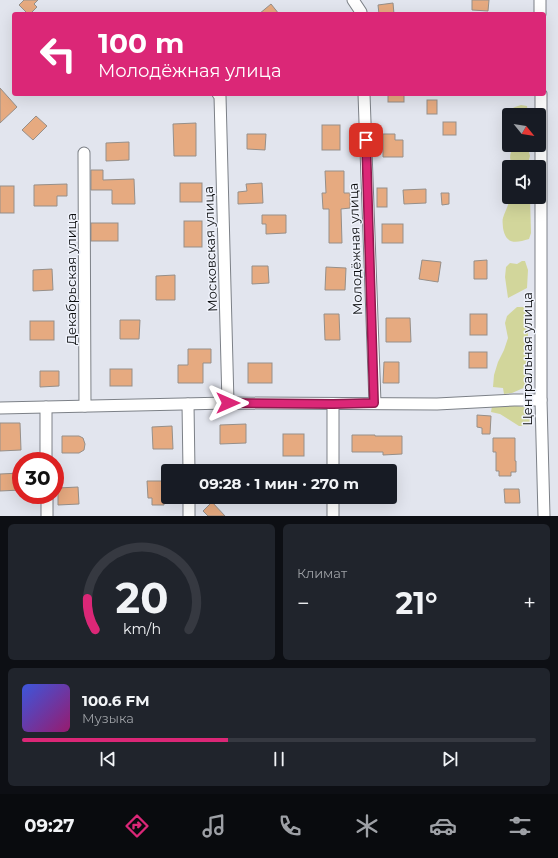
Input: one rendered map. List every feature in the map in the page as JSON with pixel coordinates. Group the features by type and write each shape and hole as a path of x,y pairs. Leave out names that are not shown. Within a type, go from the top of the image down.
{"street":[{"path":"353,0 361,12"},
{"path":"540,0 540,12"},
{"name":"Московская улица","path":"220,96 228,403"},
{"name":"Молодёжная улица","path":"364,96 374,403"},
{"name":"Центральная улица","path":"541,96 541,400 544,516"},
{"name":"Декабрьская улица","path":"84,153 85,406"},
{"path":"0,408 228,403 437,404 541,400"},
{"path":"188,404 189,464"},
{"path":"333,404 333,464"},
{"path":"46,407 46,452"},
{"path":"47,504 47,516"},
{"path":"189,504 189,516"},
{"path":"333,504 333,516"}],"green space":[{"path":"521,105 527,106 527,108 513,108"},
{"path":"529,152 530,156 529,160 510,160 511,153"},
{"path":"509,204 530,204 531,233 529,239 516,242 509,240 504,234 503,219"},
{"path":"525,261 528,270 527,288 508,298 505,277 506,267 510,263 517,264"},
{"path":"517,307 525,307 528,310 528,386 512,393 504,394 503,388 493,387 494,375 508,338 505,323 507,316"},
{"path":"509,405 525,407 531,416 529,426 519,426 500,414 491,412 492,406"}],"building":[{"path":"24,0 38,0 34,4 37,7 32,12 26,12 19,5"},
{"path":"472,0 489,0 488,11 472,10"},
{"path":"393,3 394,12 379,12 378,5"},
{"path":"271,4 277,12 261,12"},
{"path":"0,88 17,107 0,123"},
{"path":"388,96 404,96 404,102 388,102"},
{"path":"427,100 437,100 437,114 427,114"},
{"path":"36,116 47,126 33,140 22,130"},
{"path":"443,122 456,122 456,135 443,135"},
{"path":"196,123 196,156 174,156 173,124"},
{"path":"322,125 340,125 340,150 322,150"},
{"path":"247,134 266,134 265,150 247,149"},
{"path":"383,134 395,134 395,140 403,140 403,157 383,157"},
{"path":"129,142 129,160 106,161 106,143"},
{"path":"91,170 103,170 103,180 134,179 135,204 112,204 112,190 91,190"},
{"path":"325,171 344,171 344,193 350,193 350,208 341,209 342,243 329,243 329,209 323,209 322,193 326,193"},
{"path":"180,183 202,183 202,202 180,202"},
{"path":"262,183 263,203 238,204 238,192 247,191 246,184"},
{"path":"67,184 67,196 57,196 57,206 34,206 34,185"},
{"path":"0,186 14,186 14,213 0,213"},
{"path":"377,188 387,188 387,207 377,207"},
{"path":"426,189 426,203 404,204 403,190"},
{"path":"441,193 449,193 449,204 442,205"},
{"path":"262,215 286,215 286,233 266,234 266,224 262,224"},
{"path":"184,221 202,221 202,247 184,247"},
{"path":"91,223 118,223 118,241 91,241"},
{"path":"382,224 403,224 403,243 382,243"},
{"path":"422,260 441,262 438,282 419,279"},
{"path":"487,260 487,279 474,279 474,261"},
{"path":"252,266 268,266 269,283 252,284"},
{"path":"326,267 346,268 345,290 325,290"},
{"path":"52,269 53,290 33,291 33,270"},
{"path":"175,275 175,300 156,300 156,276"},
{"path":"324,314 339,314 340,340 325,340"},
{"path":"470,314 487,314 487,335 470,335"},
{"path":"386,318 410,318 411,342 386,342"},
{"path":"120,320 140,320 139,339 120,339"},
{"path":"30,321 54,321 54,340 30,340"},
{"path":"188,349 211,349 211,363 203,363 203,383 178,383 178,365 188,365"},
{"path":"469,352 487,352 487,368 469,368"},
{"path":"384,362 399,362 399,383 383,383"},
{"path":"248,363 272,363 272,383 248,383"},
{"path":"110,369 132,369 132,386 110,386"},
{"path":"40,371 59,371 59,386 40,387"},
{"path":"477,415 491,416 490,434 482,434 482,428 477,427"},
{"path":"0,423 20,423 21,450 0,451"},
{"path":"246,424 246,443 220,444 220,425"},
{"path":"172,426 173,449 153,449 152,427"},
{"path":"283,434 304,434 304,456 283,456"},
{"path":"352,435 402,436 402,454 383,455 383,452 352,452"},
{"path":"62,436 79,436 83,438 85,444 84,450 79,453 62,452"},
{"path":"493,438 515,438 516,472 511,472 511,476 499,476 499,471 496,471 496,452 493,452"},
{"path":"12,473 12,490 0,491 0,474"},
{"path":"147,481 161,481 161,504 164,505 152,505 152,498 148,498"},
{"path":"78,487 79,504 58,505 64,504 64,488"},
{"path":"504,489 519,489 520,503 505,503"},
{"path":"210,504 214,504 225,516 208,516 203,511"}],"route":[{"path":"228,403 374,403 366,140"}]}
